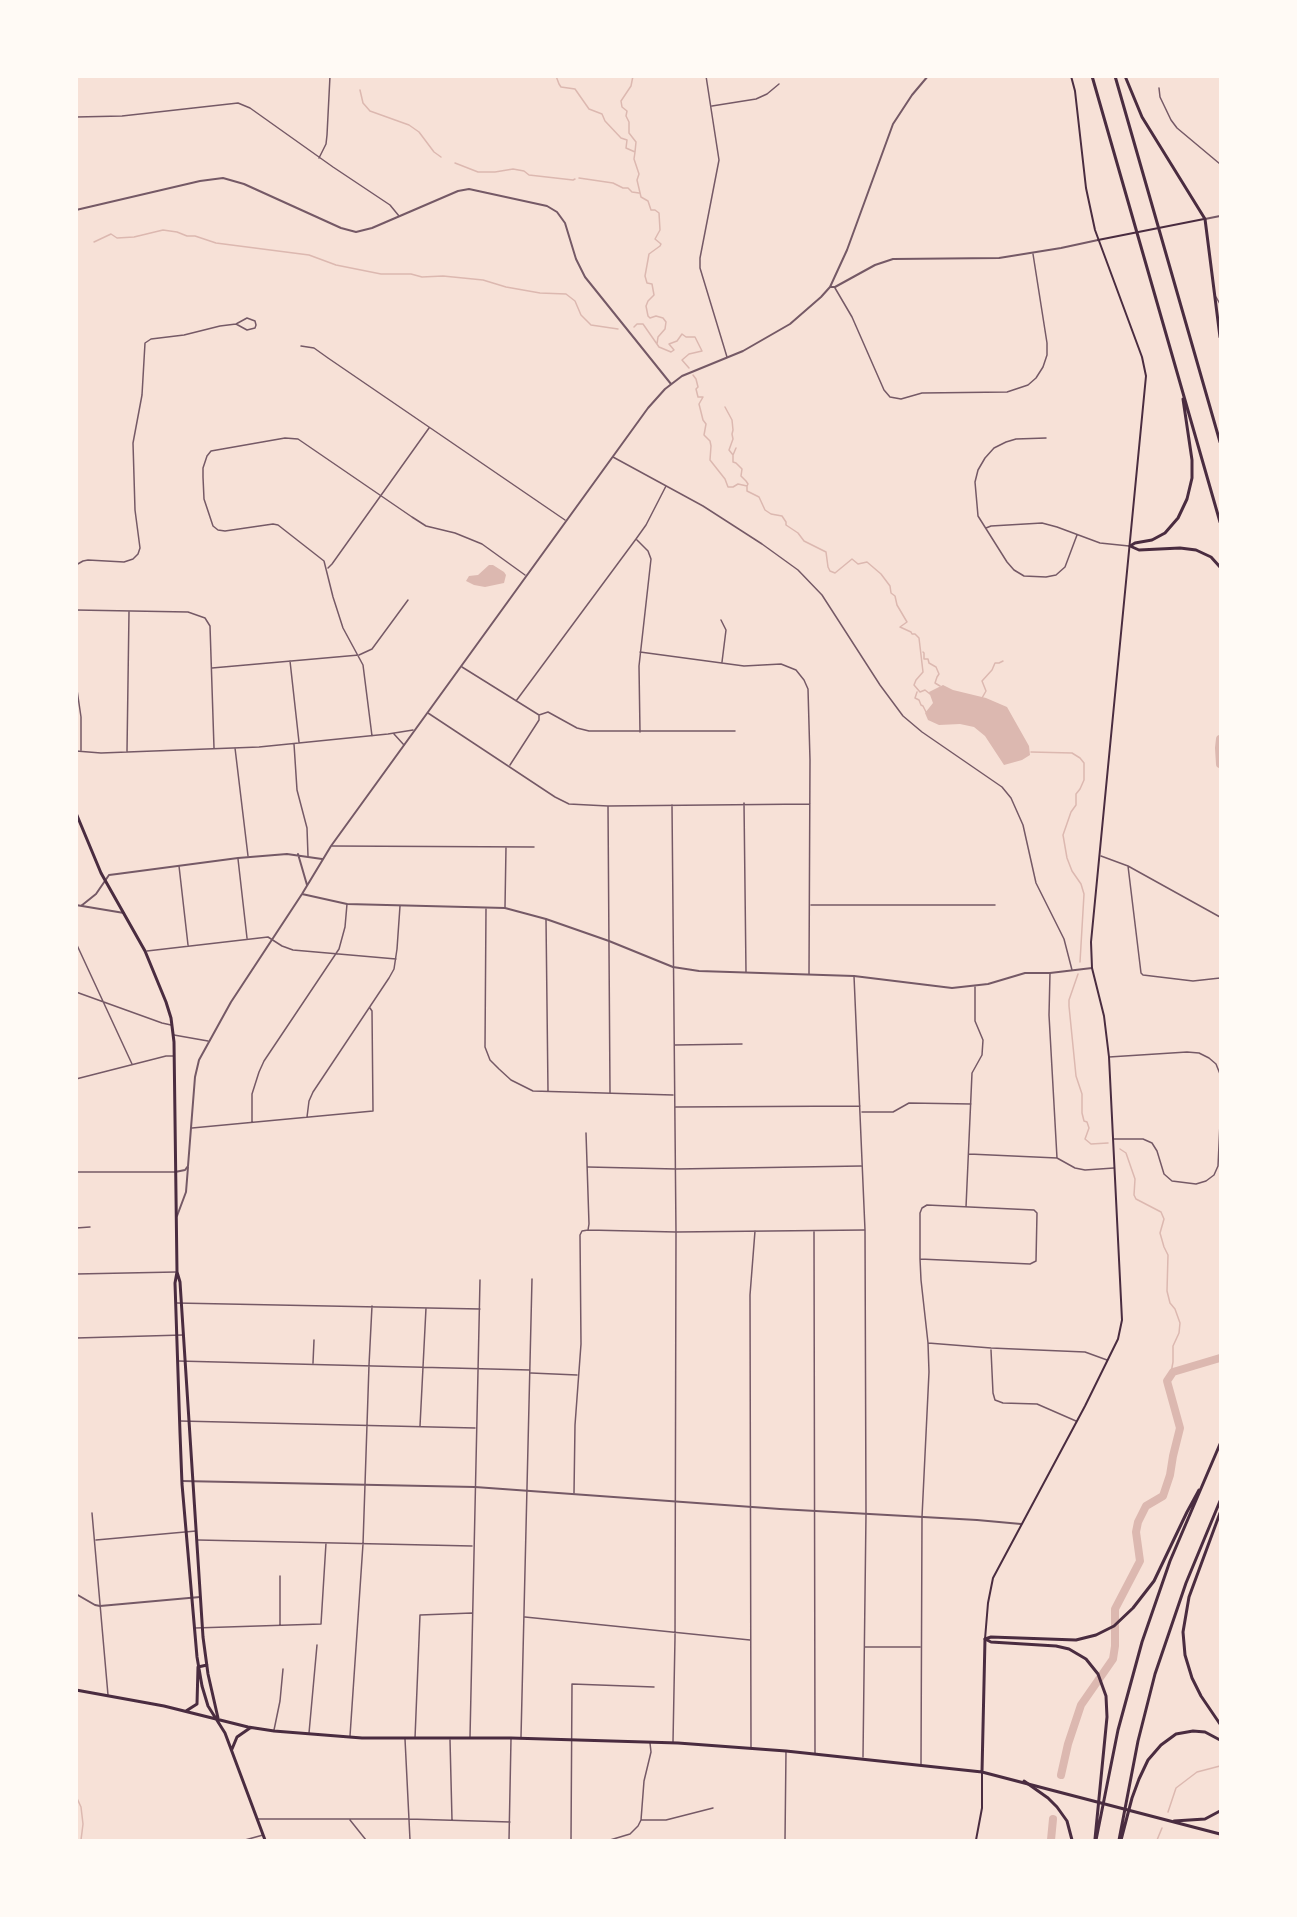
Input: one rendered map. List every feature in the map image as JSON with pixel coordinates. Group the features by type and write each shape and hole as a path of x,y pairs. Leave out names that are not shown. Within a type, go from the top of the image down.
{"main road":[{"path":"976,1840 982,1808 985,1639 992,1582 1118,1339 1122,1320 1109,1057 1104,1016 1092,968 1092,930 1146,369 1098,240 1084,176 1075,91 1071,76"},
{"path":"1092,76 1221,522"},
{"path":"1115,76 1221,442"},
{"path":"1125,76 1142,117 1205,219 1221,337"},
{"path":"1098,240 1205,219"},
{"path":"1130,546 1152,540 1165,532 1178,518 1187,499 1191,483 1192,460 1182,391"},
{"path":"1130,546 1139,550 1184,548 1196,550 1211,557 1221,567"},
{"path":"76,813 104,880 145,951 166,1002 172,1024 179,1421 198,1667 198,1703 195,1707 185,1711"},
{"path":"177,1272 182,1303 202,1628 207,1665 218,1720 266,1840"},
{"path":"1095,1840 1116,1740 1137,1657 1168,1568 1221,1444"},
{"path":"985,1639 991,1637 1076,1640 1106,1630 1120,1621 1154,1581 1190,1505 1203,1484"},
{"path":"1120,1840 1137,1748 1155,1674 1180,1600 1221,1501"},
{"path":"1221,1513 1187,1604 1183,1636 1192,1678 1201,1696 1221,1724"},
{"path":"985,1639 991,1642 1065,1648 1083,1656 1095,1670 1107,1701 1095,1840"},
{"path":"198,1667 207,1665"},
{"path":"198,1667 207,1702 211,1712 218,1720"},
{"path":"76,1690 185,1711 250,1728 274,1731 350,1737 521,1738 673,1743 863,1758 982,1772 1024,1781 1221,1834"},
{"path":"231,1750 236,1738 250,1728"},
{"path":"1120,1840 1136,1785 1146,1764 1158,1748 1171,1737 1189,1731 1205,1732 1221,1740"},
{"path":"1024,1781 1048,1798 1060,1810 1069,1825 1072,1840"},
{"path":"1174,1821 1200,1820 1221,1811"}],"street":[{"path":"319,158 326,144 330,76"},
{"path":"706,76 719,160 700,268 727,358"},
{"path":"176,1219 186,1192 196,1068 208,1041 231,1002 302,894 322,859 648,408 671,384 695,369 756,345 790,324 830,287 847,250 893,124 928,76"},
{"path":"711,106 756,99 767,94 779,84"},
{"path":"1159,88 1160,97 1177,128 1221,164"},
{"path":"76,117 122,116 238,103 250,108 319,158 390,205 399,216"},
{"path":"76,210 200,181 223,178 244,184 349,231 363,232 458,191 469,189 547,206 557,212 565,223 576,259 585,277 671,384"},
{"path":"1205,219 1221,216"},
{"path":"830,287 875,265 893,259 982,260 1033,254 1098,240"},
{"path":"834,287 852,317 884,390 890,397 901,399 922,393 1007,392 1028,385 1036,378 1047,355 1033,254"},
{"path":"1215,296 1221,304"},
{"path":"76,565 88,560 124,562 133,559 140,548 135,510 133,443 142,395 145,343 151,339 236,324 247,318 255,321 256,325 255,328 248,330 236,324"},
{"path":"301,346 314,348 566,521"},
{"path":"327,568 429,428"},
{"path":"372,736 363,665 343,628 324,561 278,525 225,531 213,526 204,499 203,468 211,451 285,438 298,439 426,526 455,533 482,544 527,577"},
{"path":"1046,438 1016,439 1006,442 994,448 985,458 978,470 975,482 978,516 1007,562 1024,576 1056,575 1065,567 1077,535"},
{"path":"612,457 703,506 784,560 810,581 822,595 886,694 903,716 922,732 1002,787 1011,798 1023,825 1036,883 1064,939 1072,970"},
{"path":"515,701 646,525 666,486"},
{"path":"986,528 1042,524 1103,544 1130,546"},
{"path":"636,539 648,551 651,559 640,652 640,732"},
{"path":"211,668 359,655 372,649 408,600"},
{"path":"76,610 188,612 205,618 210,626 214,749"},
{"path":"127,752 129,611"},
{"path":"721,620 726,630 722,663"},
{"path":"640,652 744,666 781,664 790,666 800,673 808,689 809,975"},
{"path":"290,661 299,743"},
{"path":"462,666 539,715 548,712 577,728 588,731 735,731"},
{"path":"76,683 81,717 81,751"},
{"path":"428,713 569,804 608,806 810,804"},
{"path":"509,766 539,720 539,715"},
{"path":"76,751 101,753 235,748 393,734 416,729"},
{"path":"393,734 405,746"},
{"path":"294,744 297,790 307,828 308,856"},
{"path":"235,748 248,857"},
{"path":"744,804 746,973"},
{"path":"672,805 676,1169 673,1743"},
{"path":"608,806 610,1093"},
{"path":"331,846 534,847"},
{"path":"505,908 506,847"},
{"path":"298,854 307,885"},
{"path":"81,906 96,894 109,875 117,873 248,857 298,854 322,859"},
{"path":"1100,856 1128,866 1221,917"},
{"path":"238,858 247,939"},
{"path":"179,865 188,946"},
{"path":"1128,866 1141,973 1192,981 1221,978"},
{"path":"302,894 347,904 505,908 546,919 609,941 673,967 699,971 854,976 938,987 975,987 1025,973 1050,973 1092,968"},
{"path":"252,1123 252,1094 260,1069 336,954 345,927 347,904"},
{"path":"76,905 124,913"},
{"path":"810,905 995,905"},
{"path":"307,1118 309,1101 313,1092 389,978 396,959 400,906"},
{"path":"486,907 485,1047 490,1059 511,1080 533,1091 674,1095"},
{"path":"546,919 548,1092"},
{"path":"145,951 268,937 293,950 396,959"},
{"path":"76,942 132,1064"},
{"path":"1050,973 1049,1015 1057,1158"},
{"path":"854,976 865,1230 866,1514 863,1758"},
{"path":"966,1207 972,1073 982,1055 983,1040 975,1021 975,987"},
{"path":"76,992 162,1023 172,1024"},
{"path":"191,1128 373,1111 372,1011 370,1008"},
{"path":"173,1035 208,1041"},
{"path":"674,1045 742,1044"},
{"path":"1109,1057 1199,1053 1209,1058 1221,1074"},
{"path":"76,1079 132,1064 174,1056"},
{"path":"861,1112 893,1112 909,1103 971,1104"},
{"path":"674,1107 861,1106"},
{"path":"1113,1139 1143,1139 1152,1143 1164,1174 1172,1181 1196,1184 1214,1175 1218,1166 1221,1123"},
{"path":"586,1133 588,1230"},
{"path":"969,1154 1057,1158 1075,1168 1084,1170 1115,1168"},
{"path":"76,1172 175,1172 185,1170 188,1166"},
{"path":"588,1167 676,1169 862,1166"},
{"path":"920,1259 1030,1264 1036,1261 1037,1213 1034,1210 927,1205 920,1213 920,1259 921,1280 929,1372 922,1517 921,1765"},
{"path":"76,1228 90,1227"},
{"path":"574,1494 580,1344 580,1235 582,1231 865,1230"},
{"path":"751,1748 750,1295 754,1231"},
{"path":"814,1231 815,1754"},
{"path":"76,1274 177,1272"},
{"path":"521,1738 532,1279"},
{"path":"470,1738 480,1280"},
{"path":"176,1303 480,1309"},
{"path":"350,1737 363,1544 372,1306"},
{"path":"420,1427 426,1308"},
{"path":"76,1338 184,1335"},
{"path":"313,1364 314,1340"},
{"path":"928,1343 1085,1352 1107,1361"},
{"path":"991,1348 995,1400 1003,1403 1036,1404 1077,1421"},
{"path":"177,1361 478,1368 579,1375"},
{"path":"179,1421 477,1428"},
{"path":"182,1481 475,1487 1021,1524"},
{"path":"92,1513 108,1696"},
{"path":"95,1540 197,1530"},
{"path":"197,1540 474,1546"},
{"path":"194,1628 321,1624 326,1543"},
{"path":"280,1576 280,1626"},
{"path":"76,1594 100,1606 200,1598"},
{"path":"415,1738 420,1615 473,1613"},
{"path":"524,1617 751,1640"},
{"path":"309,1734 317,1645"},
{"path":"864,1647 921,1647"},
{"path":"274,1731 280,1701 282,1669"},
{"path":"571,1840 572,1684 654,1687"},
{"path":"405,1738 410,1840"},
{"path":"450,1738 452,1820"},
{"path":"509,1840 511,1738"},
{"path":"610,1840 630,1834 641,1820 644,1780 651,1752 650,1742"},
{"path":"785,1840 786,1751"},
{"path":"641,1820 666,1820 713,1808"},
{"path":"257,1819 409,1819 510,1822"},
{"path":"350,1819 366,1840"},
{"path":"245,1840 263,1835"}],"shaded area":[{"path":"489,565 504,572 506,575 504,583 485,587 466,581 469,576 478,575"},
{"path":"943,685 1007,707 1029,746 1030,755 1004,765 985,736 974,727 960,724 939,725 928,720 925,713 933,703 929,692"}],"waterway":[{"path":"556,76 561,87 575,89 589,109 602,114 605,121 621,138 627,140 626,148 635,152 634,159 639,174 637,180 641,197 648,201 651,210 659,213 660,230 655,239 661,244 649,254 645,276 647,283 652,284 654,295 646,306 648,316 663,318 666,322 657,344"},
{"path":"633,76 631,86 621,101 622,107 627,111 629,133 636,142 635,152"},
{"path":"360,90 363,103 370,111 409,125 419,132 434,152 441,157"},
{"path":"455,163 478,172 513,169 524,171 529,175 575,179"},
{"path":"579,178 613,183 639,193"},
{"path":"94,242 111,234 117,238 134,237 163,230 216,243 309,255 336,265 381,274 483,280 540,293 566,294 575,301 581,315 591,325 618,329"},
{"path":"634,327 637,324 643,324 659,347 671,352 674,350 669,344 677,341 682,334 686,337 695,337 702,351 689,354 682,360 689,368"},
{"path":"693,375 698,387 696,389 698,397 703,397 699,404 706,424 704,435 710,441 711,446 710,460 725,479 728,487 738,484 747,486 747,491 759,497 765,510 782,516 786,525 798,533 804,541 826,552 830,571 835,573 852,559 858,564 867,562 881,574 890,586 891,593 895,596 897,605 907,622 900,627 919,638 923,672 914,685 920,692 925,690 930,694"},
{"path":"725,407 732,420 733,430 729,450 733,455 733,462 742,469 741,476 748,484 747,486"},
{"path":"733,455 736,448"},
{"path":"923,652 924,659 928,659 929,663 936,667 939,674 935,683 940,686"},
{"path":"982,698 986,691 982,681 995,663 1003,661"},
{"path":"917,692 915,698 919,700 926,712"},
{"path":"1220,739 1220,764"},
{"path":"1031,752 1072,753 1084,763 1084,780 1076,794 1076,805 1071,812 1063,835 1067,858 1084,894 1080,962"},
{"path":"1078,974 1069,1006 1076,1076 1082,1094 1082,1113 1089,1128 1085,1139 1091,1144 1108,1143"},
{"path":"1120,1149 1126,1153 1135,1179 1136,1199 1161,1212 1164,1219 1160,1233 1168,1255 1167,1291 1180,1323 1179,1333 1173,1346 1171,1373"},
{"path":"1061,1775 1081,1705 1113,1659 1115,1609 1140,1561 1136,1532 1138,1522 1146,1506 1163,1496 1170,1475 1180,1428 1167,1381 1173,1372 1220,1358"},
{"path":"1168,1812 1176,1788 1197,1772 1220,1766"},
{"path":"76,1796 81,1807 83,1824 81,1840"},
{"path":"1051,1840 1053,1819"},
{"path":"1157,1840 1162,1828"}]}
